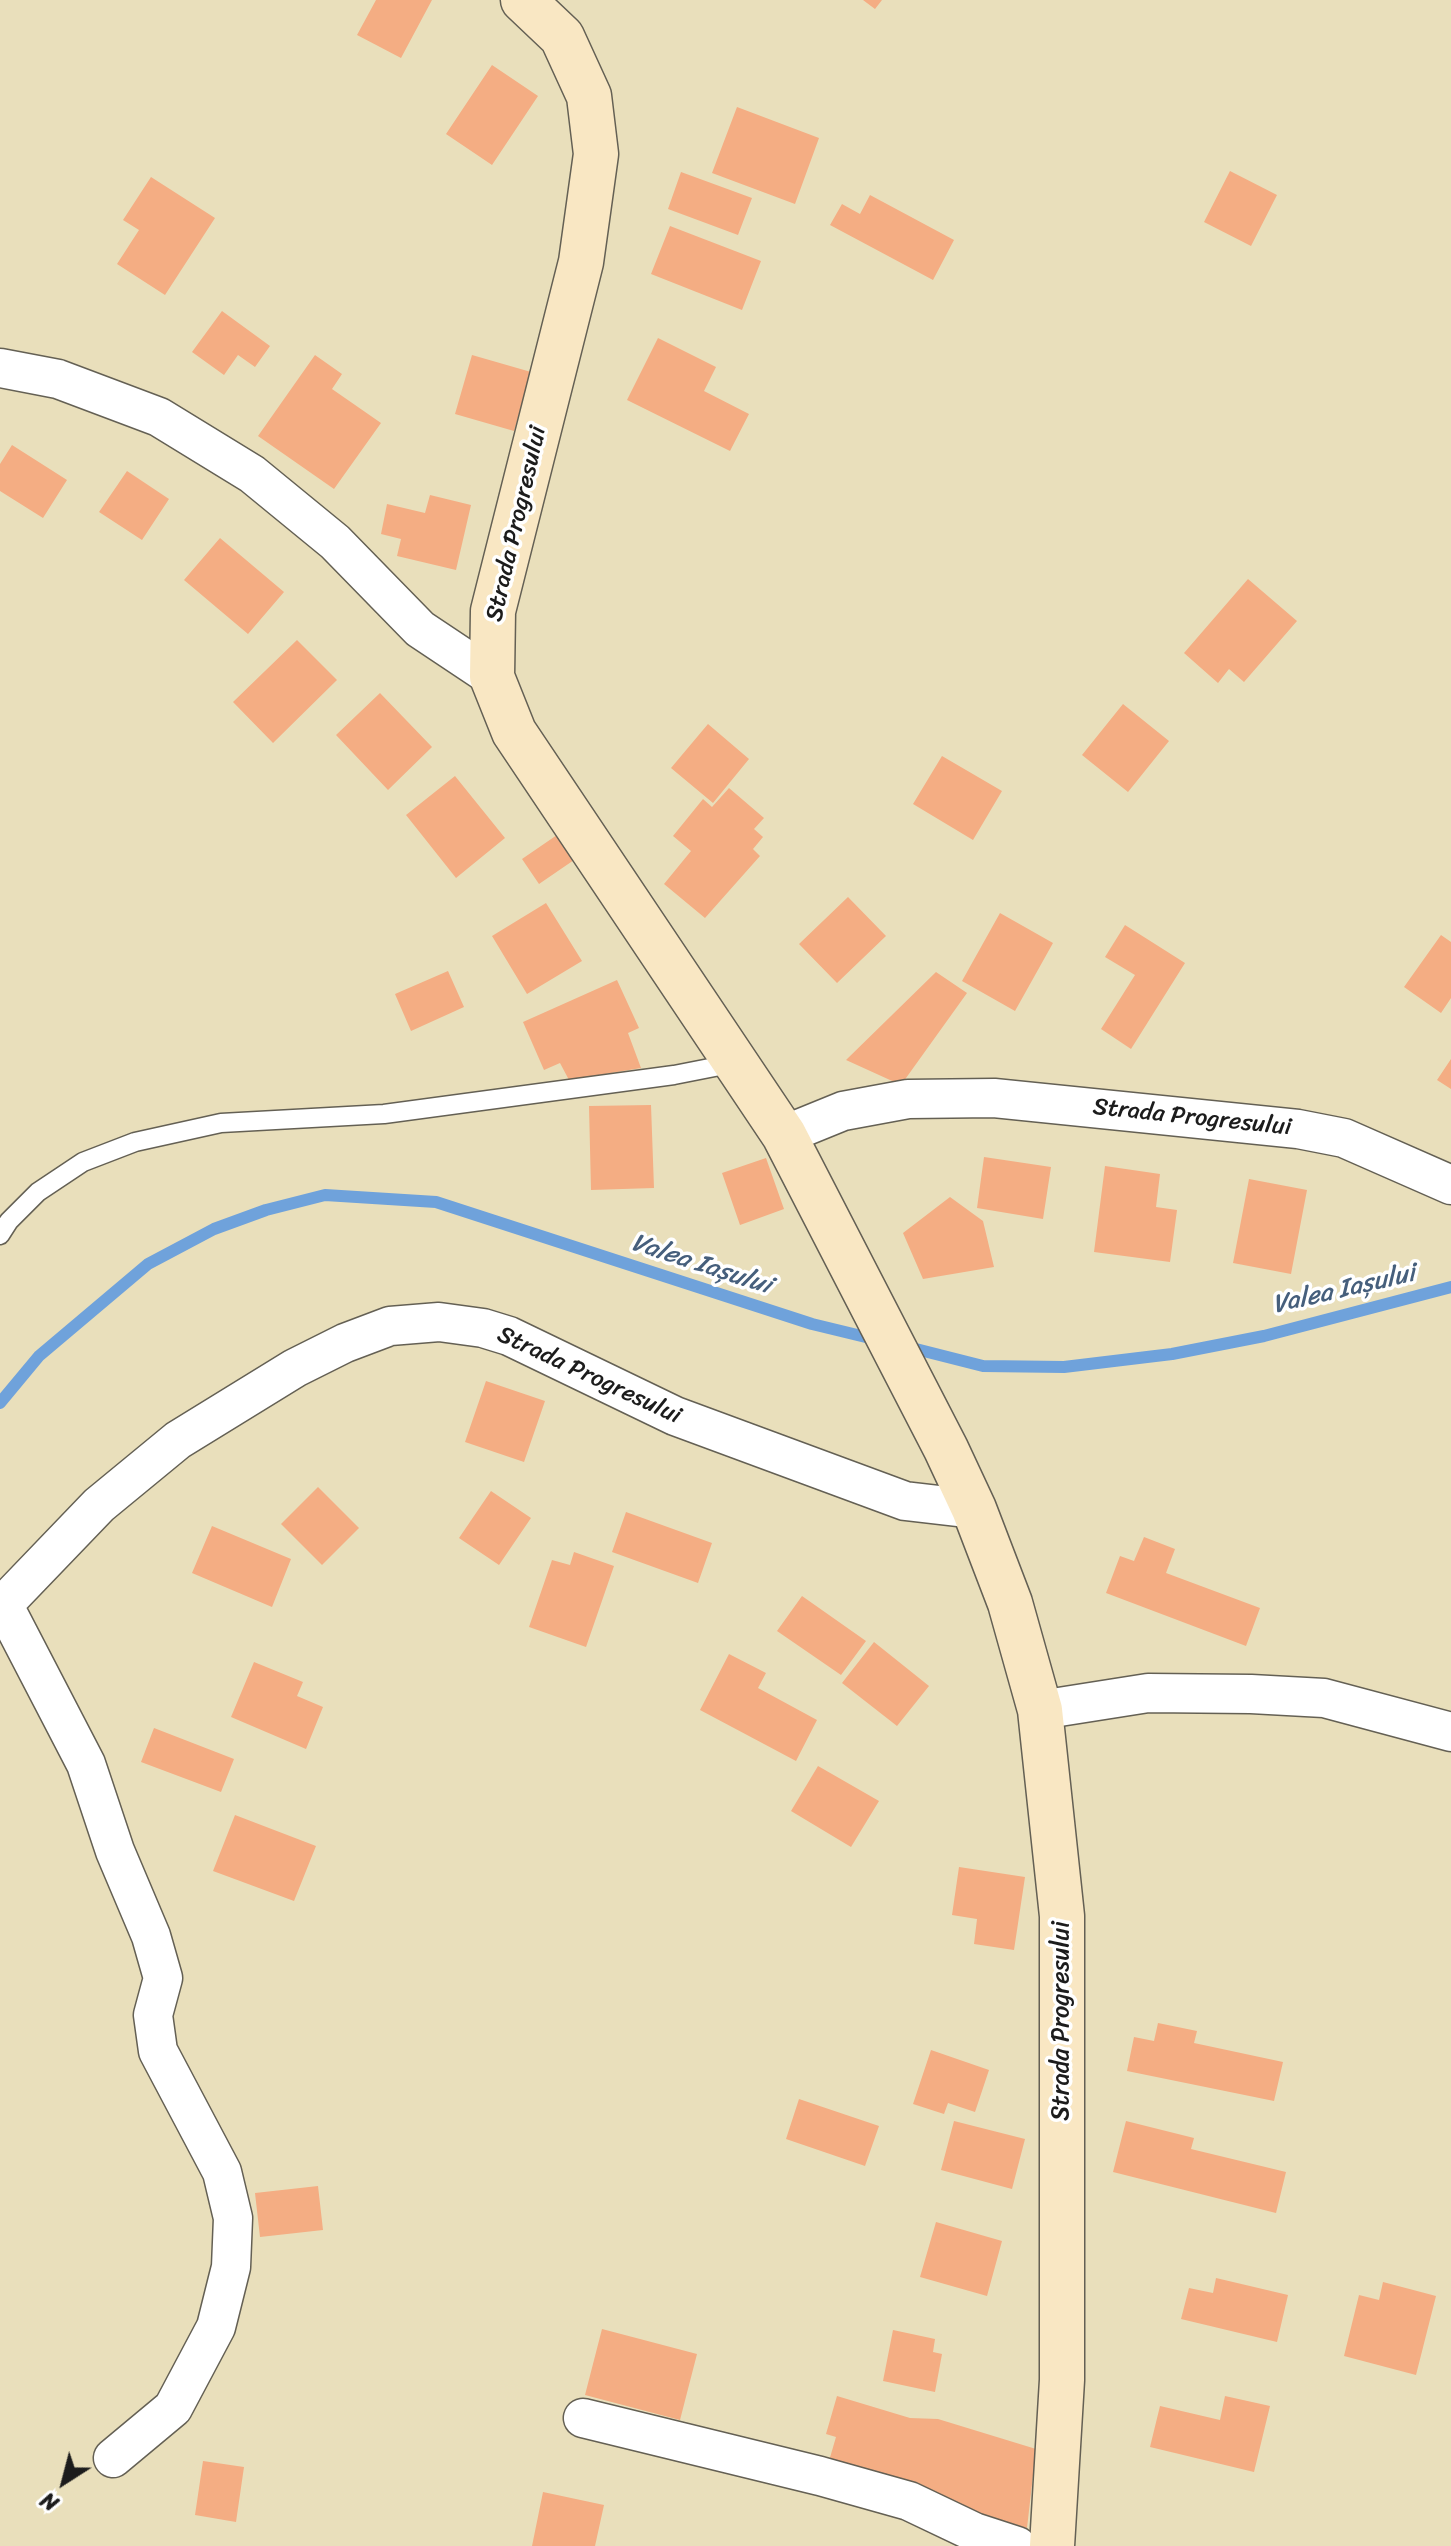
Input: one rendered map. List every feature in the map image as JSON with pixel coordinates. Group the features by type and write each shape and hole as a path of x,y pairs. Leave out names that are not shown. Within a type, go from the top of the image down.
{"street":[{"name":"Strada Progresului","path":"523,0 562,37 589,96 596,154 581,262 493,611 492,677 514,732 784,1135 946,1449 974,1509 1010,1603 1040,1710 1062,1916 1062,2380 1052,2546"},
{"path":"0,368 58,379 159,417 252,474 335,542 420,629 492,677"},
{"name":"Strada Progresului","path":"784,1135 843,1111 908,1099 994,1098 1298,1129 1344,1138 1451,1185"},
{"name":"Strada Progresului","path":"2,1606 99,1505 178,1440 295,1368 345,1343 390,1326 439,1322 483,1328 509,1336 675,1416 905,1501 974,1509"},
{"path":"2,1606 86,1764 115,1851 151,1936 163,1978 153,2015 158,2051 222,2172 233,2218 231,2267 216,2327 173,2408 113,2458"},
{"path":"1040,1710 1148,1693 1324,1698 1451,1732"},
{"path":"583,2418 909,2501 974,2532 1017,2546"}],"lane":[{"path":"0,1235 9,1221 38,1192 83,1162 135,1142 221,1123 384,1114 674,1075 737,1062"}],"building":[{"path":"376,0 432,0 401,58 357,35"},
{"path":"863,0 882,0 875,9"},
{"path":"492,65 538,96 492,165 446,134"},
{"path":"737,107 819,138 795,204 712,173"},
{"path":"1230,171 1277,195 1251,246 1204,222"},
{"path":"681,172 752,198 738,235 668,209"},
{"path":"151,177 215,218 165,295 117,264 139,230 123,220"},
{"path":"870,195 954,240 933,280 830,225 842,204 860,214"},
{"path":"670,226 761,261 742,310 651,274"},
{"path":"222,311 270,346 255,367 238,355 224,375 192,352"},
{"path":"658,338 716,367 704,391 749,414 730,451 627,400"},
{"path":"315,355 342,374 332,389 381,423 334,489 258,436"},
{"path":"472,355 531,372 514,431 455,414"},
{"path":"12,445 67,480 43,518 0,491 0,464"},
{"path":"127,471 169,499 142,540 99,512"},
{"path":"430,495 471,505 456,570 397,556 401,539 381,534 387,504 425,513"},
{"path":"220,538 284,592 248,634 184,580"},
{"path":"1248,579 1297,621 1244,682 1229,669 1218,683 1184,653"},
{"path":"297,640 337,680 273,743 233,702"},
{"path":"380,693 432,747 388,790 336,735"},
{"path":"1123,704 1169,741 1128,792 1082,755"},
{"path":"708,724 749,759 713,803 671,768"},
{"path":"942,756 1002,791 973,840 913,804"},
{"path":"455,776 505,838 456,878 406,815"},
{"path":"729,788 764,818 754,829 763,837 753,849 760,856 705,918 664,884 691,851 673,836 703,799 712,807"},
{"path":"557,835 574,860 539,884 522,859"},
{"path":"848,897 886,936 837,983 799,944"},
{"path":"546,903 582,961 527,994 492,936"},
{"path":"1000,913 1053,943 1015,1011 962,981"},
{"path":"1125,925 1185,963 1131,1049 1101,1029 1135,975 1105,957"},
{"path":"1441,935 1451,942 1451,998 1441,1013 1404,987"},
{"path":"448,971 464,1007 411,1031 395,994"},
{"path":"936,972 967,993 901,1085 846,1060"},
{"path":"617,980 639,1028 628,1033 641,1068 569,1080 560,1063 544,1070 523,1022"},
{"path":"1451,1059 1451,1089 1437,1080"},
{"path":"651,1105 654,1188 591,1190 589,1106"},
{"path":"984,1157 1051,1167 1043,1219 977,1208"},
{"path":"766,1158 784,1209 740,1225 722,1173"},
{"path":"1105,1166 1160,1174 1156,1207 1177,1210 1170,1262 1094,1252"},
{"path":"1249,1179 1307,1190 1291,1274 1233,1263"},
{"path":"950,1197 983,1221 994,1267 923,1279 903,1233"},
{"path":"486,1381 545,1401 524,1462 465,1442"},
{"path":"318,1487 359,1528 322,1565 281,1524"},
{"path":"491,1491 531,1518 499,1565 459,1538"},
{"path":"626,1512 712,1543 698,1583 612,1552"},
{"path":"212,1526 291,1559 272,1607 192,1573"},
{"path":"1144,1537 1175,1549 1166,1573 1260,1608 1246,1646 1106,1593 1120,1556 1134,1561"},
{"path":"574,1552 614,1566 586,1647 529,1627 552,1560 570,1565"},
{"path":"802,1596 866,1641 841,1675 777,1631"},
{"path":"874,1642 929,1686 897,1726 842,1683"},
{"path":"729,1654 766,1673 758,1688 817,1720 796,1761 700,1710"},
{"path":"254,1662 303,1682 297,1696 323,1707 306,1749 231,1717"},
{"path":"154,1728 234,1759 221,1792 141,1762"},
{"path":"818,1766 879,1801 851,1847 791,1811"},
{"path":"235,1815 316,1846 294,1901 213,1871"},
{"path":"959,1867 1025,1877 1014,1950 974,1944 977,1919 952,1915"},
{"path":"1158,2023 1197,2031 1194,2043 1283,2062 1274,2101 1127,2071 1134,2037 1154,2041"},
{"path":"931,2050 989,2070 975,2112 948,2103 944,2114 913,2104"},
{"path":"799,2099 879,2126 865,2166 786,2139"},
{"path":"954,2121 1025,2139 1012,2189 941,2170"},
{"path":"1126,2121 1194,2138 1191,2149 1286,2172 1276,2213 1113,2172"},
{"path":"318,2186 323,2230 260,2237 255,2193"},
{"path":"936,2222 1002,2241 987,2296 920,2277"},
{"path":"1216,2278 1288,2295 1277,2342 1181,2319 1189,2288 1213,2293"},
{"path":"1383,2282 1436,2296 1416,2375 1344,2356 1359,2295 1379,2300"},
{"path":"602,2329 697,2354 680,2420 585,2395"},
{"path":"893,2330 935,2339 933,2352 942,2354 935,2392 883,2381"},
{"path":"837,2396 910,2418 938,2419 1036,2449 1027,2528 914,2493 829,2461 836,2437 826,2434"},
{"path":"1225,2396 1270,2406 1254,2472 1150,2447 1160,2406 1220,2420"},
{"path":"203,2461 244,2467 236,2522 195,2515"},
{"path":"543,2492 604,2505 595,2546 532,2546"}],"waterway":[{"name":"Valea Iașului","path":"0,1403 39,1356 148,1264 214,1229 266,1210 325,1195 436,1202 812,1324 878,1340"},
{"name":"Valea Iașului","path":"904,1346 983,1366 1064,1367 1172,1354 1264,1336 1451,1287"}]}
